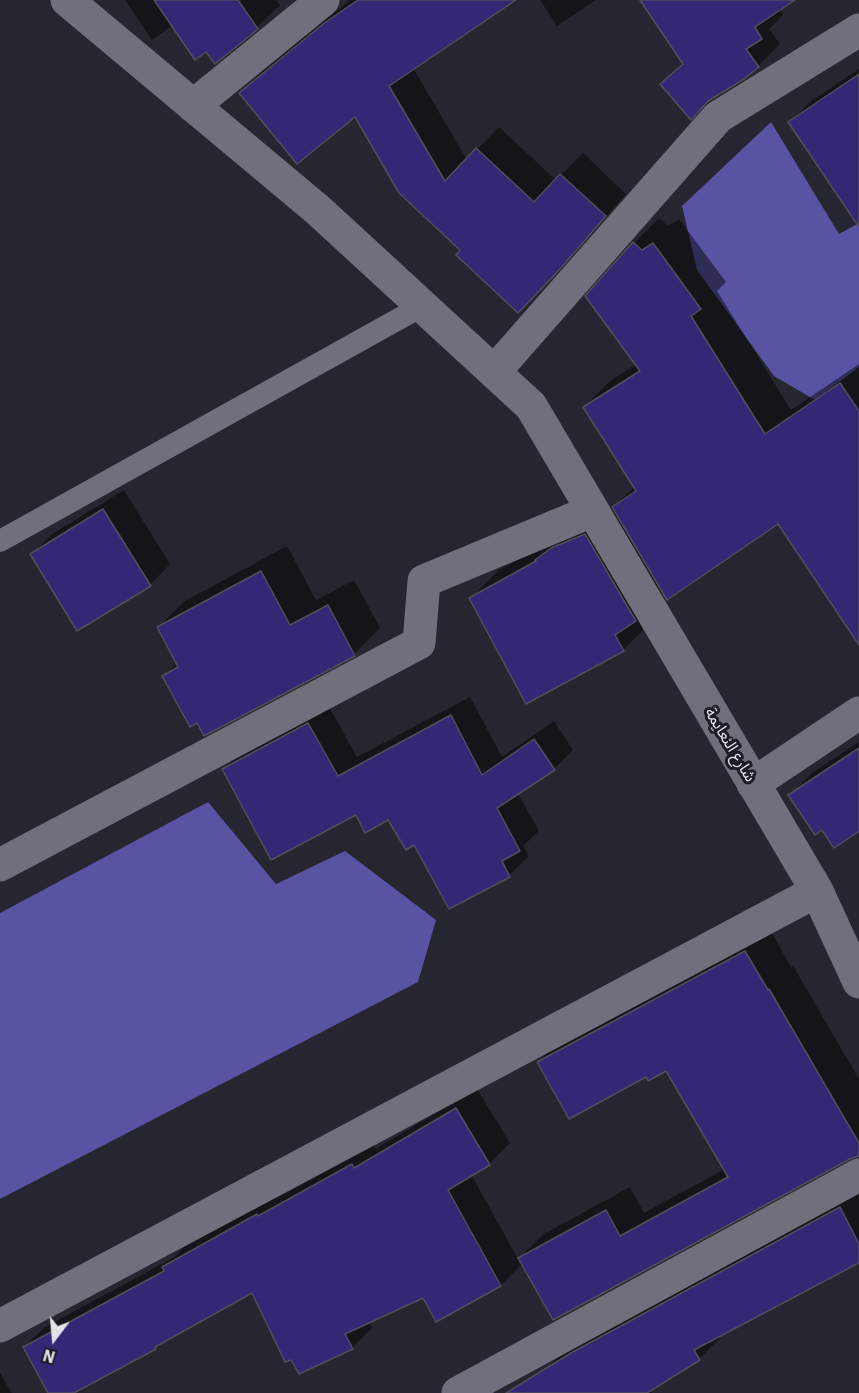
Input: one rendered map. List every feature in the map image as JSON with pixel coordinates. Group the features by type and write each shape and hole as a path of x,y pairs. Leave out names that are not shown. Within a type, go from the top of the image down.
{"street":[{"name":"شارع النعايمة","path":"67,0 318,210 531,406 817,891 858,977"},
{"path":"193,106 323,0"},
{"path":"494,372 718,117 859,30"},
{"path":"0,865 419,643 424,581 592,511"},
{"path":"753,784 859,712"},
{"path":"0,1326 817,891"},
{"path":"458,1393 859,1175"}],"lane":[{"path":"0,541 422,306"}],"shaded area":[{"path":"771,122 839,234 859,223 859,367 815,400 774,376 697,270 682,206"},
{"path":"208,802 276,884 345,851 436,920 418,982 0,1199 0,913"}],"building":[{"path":"154,0 238,0 258,29 215,64 206,52 195,60"},
{"path":"358,0 516,0 389,86 445,181 476,148 534,202 560,174 606,216 518,313 456,255 460,250 399,193 355,117 297,164 239,93 323,24"},
{"path":"640,0 795,0 755,27 762,39 746,49 759,67 708,101 691,120 660,84 683,64"},
{"path":"859,74 859,227 788,122"},
{"path":"633,242 642,250 653,243 701,309 691,316 765,434 840,383 859,411 859,645 778,524 667,600 612,507 636,491 583,407 640,371 585,296"},
{"path":"103,509 151,586 77,631 30,554"},
{"path":"585,534 636,621 615,635 624,651 526,704 469,598 536,561 551,548"},
{"path":"261,571 290,625 328,605 355,656 204,736 197,723 190,727 162,676 178,667 157,627"},
{"path":"451,715 482,775 534,739 555,770 497,808 520,851 502,861 510,877 449,909 414,845 406,850 388,820 365,833 356,815 271,860 222,769 308,723 338,776"},
{"path":"859,748 859,831 834,848 822,830 815,835 788,795"},
{"path":"745,951 859,1143 859,1156 553,1320 518,1258 606,1210 620,1236 728,1177 666,1071 648,1081 646,1077 569,1119 537,1062"},
{"path":"456,1108 490,1165 448,1190 501,1286 436,1322 423,1298 345,1334 353,1349 299,1374 291,1360 285,1362 252,1293 155,1347 156,1349 74,1393 48,1393 23,1347 164,1271 162,1267 257,1214 258,1216 352,1164 354,1168"},
{"path":"840,1207 859,1244 859,1263 694,1350 700,1360 647,1393 506,1393 571,1353"}]}
